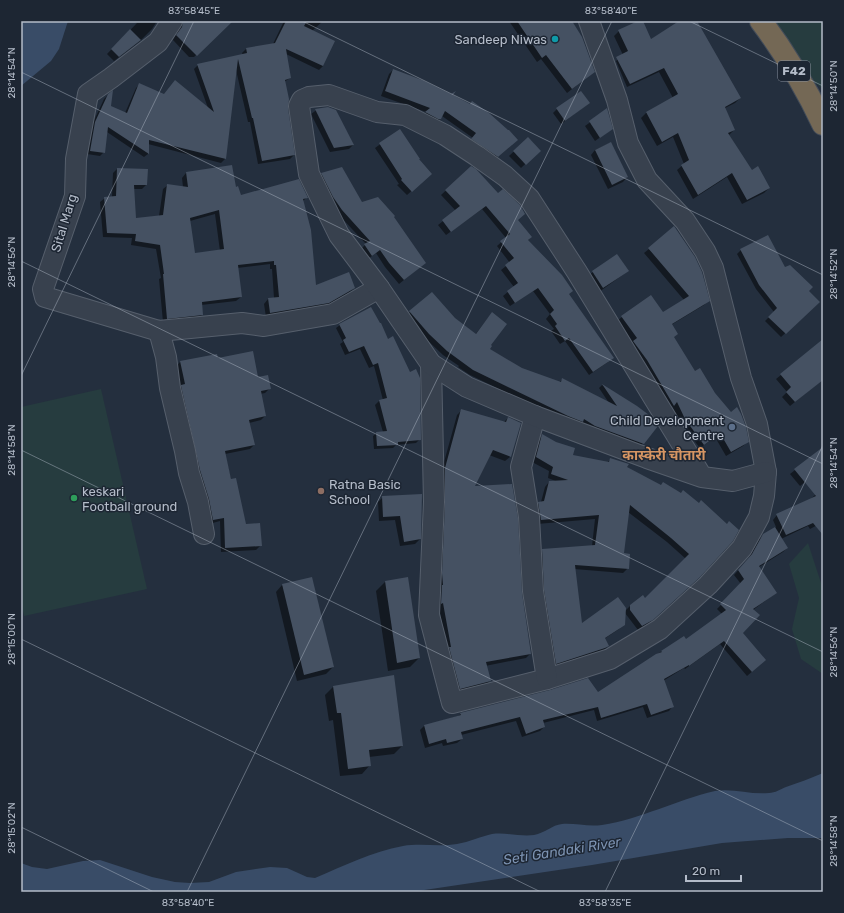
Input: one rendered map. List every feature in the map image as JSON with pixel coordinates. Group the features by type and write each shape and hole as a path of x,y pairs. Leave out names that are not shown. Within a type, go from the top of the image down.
{"highway":[{"name":"F42","path":"760,21 778,45 812,100 823,124"}],"street":[{"name":"Sital Marg","path":"159,331 45,297 42,289 75,196 76,159 88,94 158,42 172,21"},
{"path":"431,364 434,502 429,615 452,703 547,679 610,659 660,629 708,585 742,548 759,517 764,496 766,472 757,424 741,378 713,268 705,251 685,220 647,180 628,143 617,100 589,21"},
{"path":"702,477 577,272 529,198 505,176 477,156 445,135 404,115 377,112 329,95 309,97 302,100 299,106 309,174 339,235 379,288 431,364 467,387 536,416 702,477 733,481 766,472"},
{"path":"204,534 198,502 189,473 170,388 166,357 159,331 242,323 264,326 333,314 379,288"},
{"path":"536,416 521,467 529,517 533,591 547,679"}],"green space":[{"path":"763,21 823,21 823,89 793,66"},
{"name":"keskari Football ground","path":"101,389 147,589 24,616 21,603 21,407"},
{"path":"808,543 823,589 823,674 801,659 792,629 799,598 789,564"}],"water":[{"path":"21,21 68,21 59,49 51,61 21,86"},
{"name":"Seti Gandaki River","path":"823,773 823,838 788,838 722,843 592,865 411,892 21,892 21,863 32,867 47,869 83,861 100,860 152,877 175,882 190,883 209,882 236,872 270,867 287,868 307,877 315,878 369,856 403,846 457,844 492,834 534,835 562,824 592,826 602,825 645,814 686,799 715,791 728,790 756,793 773,792"}],"building":[{"path":"183,21 233,21 197,56 176,35 182,27"},
{"path":"286,21 307,21 304,26 335,41 323,66 286,49 291,78 285,80 289,99 288,108 295,155 262,161 238,59 226,159 149,140 149,154 108,127 105,153 90,151 95,122 108,94 113,90 111,106 127,113 139,83 164,94 175,80 214,112 197,64 247,53 246,48 275,43"},
{"path":"517,21 572,21 582,37 595,72 572,89 546,55 542,58"},
{"path":"638,21 643,21 651,39 679,21 697,21 741,98 725,107 735,130 728,133 752,170 758,166 770,188 747,200 732,173 698,195 681,165 689,160 678,133 662,142 646,112 678,94 664,68 630,84 616,57 628,51 618,30"},
{"path":"130,29 141,40 119,57 111,49"},
{"path":"393,69 422,80 451,94 456,91 453,95 470,104 472,101 489,113 518,140 498,157 471,139 476,133 445,111 441,119 438,119 425,112 430,108 385,91"},
{"path":"581,91 590,103 565,121 556,108"},
{"path":"328,107 336,110 354,145 334,148 315,109"},
{"path":"607,108 613,129 600,138 589,121"},
{"path":"400,129 419,159 432,174 412,192 401,180 402,179 379,143"},
{"path":"528,137 541,151 526,165 513,151"},
{"path":"611,142 628,177 612,185 595,150"},
{"path":"232,165 236,187 238,186 241,195 299,179 308,198 303,199 311,230 316,285 349,272 355,288 329,303 270,313 268,298 279,297 276,265 274,265 274,261 238,265 242,297 202,302 203,315 167,319 164,274 160,245 135,241 136,234 107,233 104,197 116,196 117,168 148,169 147,185 134,185 136,218 163,215 167,184 188,187 186,172","holes":["219,210 224,249 195,253 190,218"]},
{"path":"471,166 476,169 498,193 503,189 520,205 525,214 518,220 532,237 528,240 562,275 573,291 569,294 614,358 593,372 569,338 565,341 555,326 557,324 550,314 554,310 538,288 515,303 507,291 518,283 505,265 514,258 500,241 510,234 486,206 451,232 442,220 460,206 445,190"},
{"path":"342,167 362,202 378,197 395,216 394,217 426,263 404,280 380,250 372,256 364,244 370,241 342,210 333,197 321,173"},
{"path":"674,226 695,257 702,272 710,301 672,324 678,334 674,337 695,371 700,368 715,393 731,412 737,407 741,414 746,427 749,442 731,452 720,433 704,445 685,419 677,402 674,406 647,360 633,341 637,338 621,316 651,295 663,312 689,296 648,248"},
{"path":"768,235 785,267 790,265 813,287 809,291 820,302 786,334 768,317 777,308 759,285 740,249"},
{"path":"617,254 629,271 603,288 592,271"},
{"path":"432,292 455,318 476,334 492,312 507,324 491,345 492,346 490,349 522,368 561,382 562,378 617,406 602,384 653,418 658,426 644,444 595,426 584,419 583,422 568,416 473,370 447,351 429,334 409,311"},
{"path":"371,307 381,323 388,339 393,336 410,372 416,369 420,378 421,440 398,442 398,445 377,446 376,432 387,431 379,400 387,398 378,363 373,365 364,346 349,352 343,340 346,338 339,324"},
{"path":"823,339 823,380 795,402 786,392 791,387 780,374"},
{"path":"253,351 258,377 268,375 271,389 261,391 266,416 249,420 255,445 225,451 231,479 236,478 246,524 260,523 262,546 225,548 224,518 213,520 209,499 200,470 181,386 185,384 180,361 217,354 218,358"},
{"path":"461,409 506,422 508,417 521,423 511,457 493,450 475,486 512,484 518,518 522,593 531,654 486,662 491,681 460,689 449,647 451,647 443,603 441,604 443,585 442,573 445,468"},
{"path":"542,434 556,442 575,448 573,455 609,462 610,458 629,464 627,467 661,485 663,482 681,493 683,490 699,503 701,500 727,524 729,521 739,530 733,541 700,577 653,620 642,626 630,610 630,605 643,595 645,598 689,554 630,505 624,553 630,554 629,569 575,565 582,623 618,597 626,608 625,625 605,638 609,646 556,664 544,590 542,549 595,545 599,515 541,520 538,502 544,501 549,481 568,480 551,474 553,467 536,457"},
{"path":"823,447 823,535 813,523 786,535 776,514 816,496 794,469"},
{"path":"422,494 421,539 404,542 400,516 383,517 382,496"},
{"path":"775,527 788,548 759,566 777,593 753,609 760,615 743,633 766,660 752,672 724,641 689,666 664,679 674,707 651,715 647,704 601,718 598,707 543,720 545,727 526,734 520,717 461,732 463,739 447,743 446,739 429,744 424,725 461,715 460,713 550,690 588,678 598,692 656,654 662,652 661,651 684,636 686,639 726,610 720,604 744,579 738,570 752,554 763,534"},
{"path":"312,577 334,667 304,675 282,584"},
{"path":"408,577 420,658 397,663 385,581"},
{"path":"394,675 403,746 369,750 371,766 348,769 341,713 337,713 333,686"}],"place":[{"name":"Sandeep Niwas","path":"555,39"},
{"name":"Child Development Centre","path":"732,427"},
{"name":"Ratna Basic School","path":"321,491"},
{"name":"keskari Football ground","path":"74,498"}],"district":[{"name":"कास्केरी चौतारी","path":"664,455"}]}
